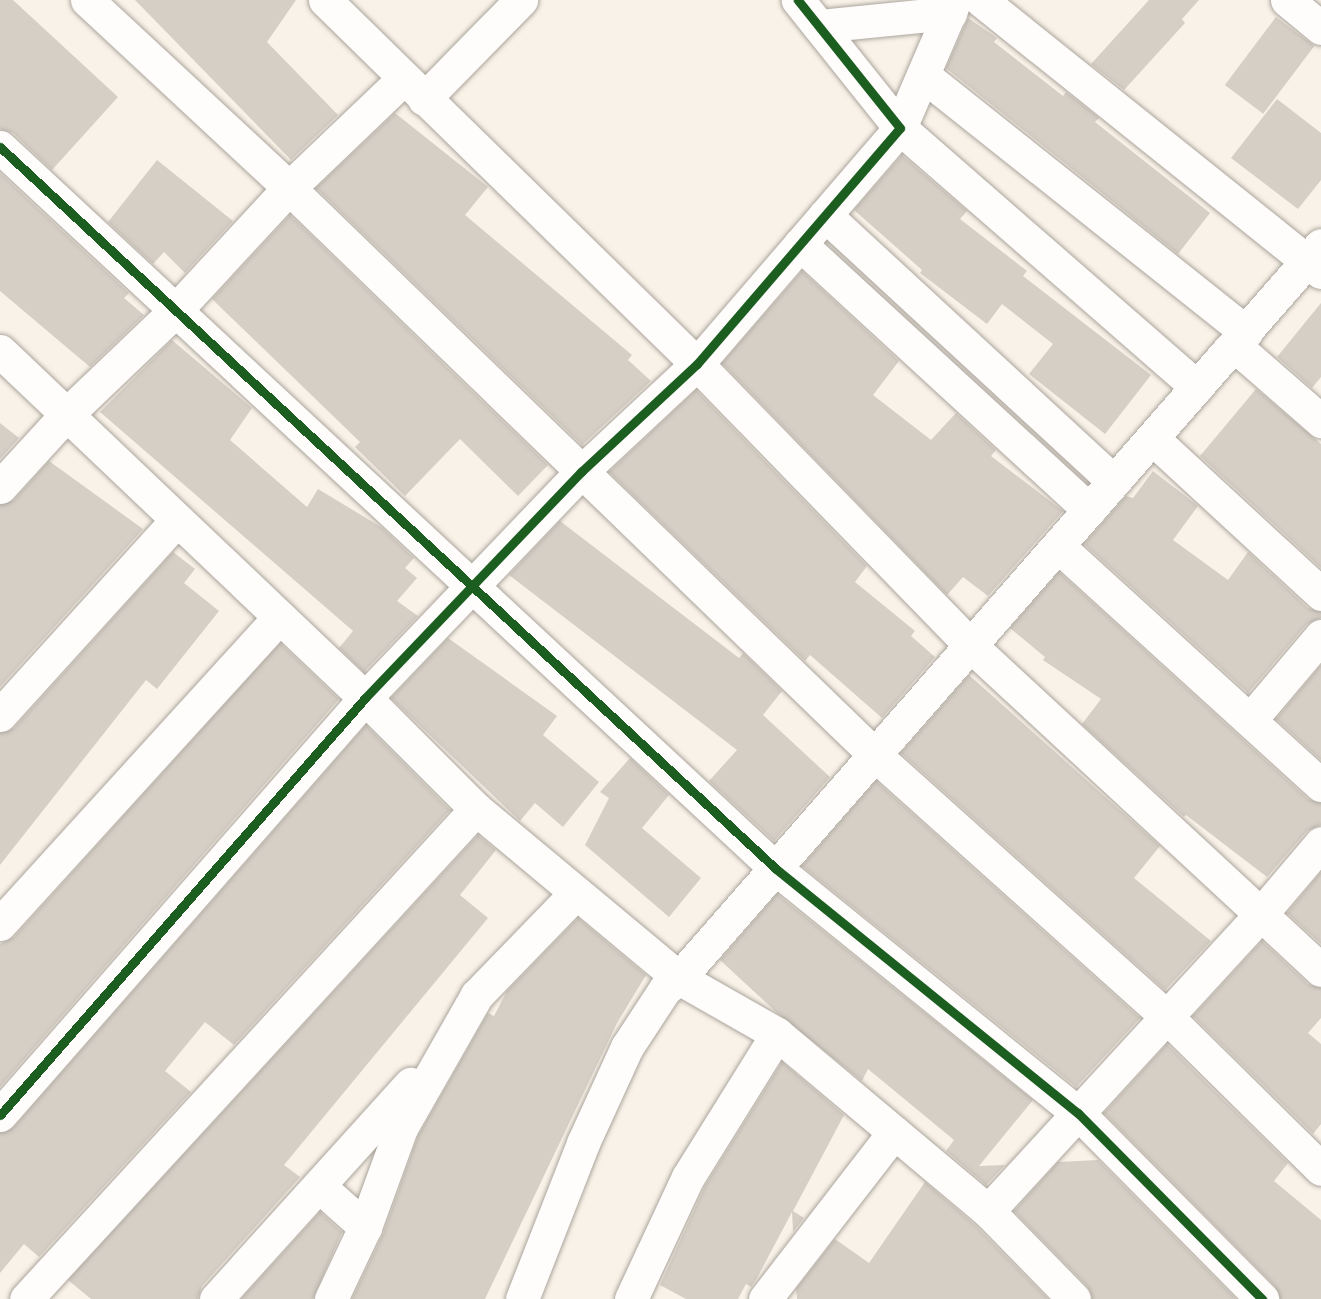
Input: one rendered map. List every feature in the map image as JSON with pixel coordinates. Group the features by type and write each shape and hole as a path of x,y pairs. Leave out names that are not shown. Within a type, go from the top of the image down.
{"street":[{"path":"87,0 289,188 875,754 1167,1017 1321,1169"},
{"path":"325,0 697,364 970,645 1321,970"},
{"path":"0,487 65,416 175,311 289,188 521,0"},
{"path":"798,0 900,128 1197,387"},
{"path":"522,1299 552,1215 627,1047 665,989 679,978 1240,338 1317,259 981,0"},
{"path":"1287,0 1321,28"},
{"path":"819,26 953,7"},
{"path":"0,1115 365,698 473,588 581,472 697,364 900,128 953,7"},
{"path":"923,75 1240,338 1321,421"},
{"path":"0,147 775,868 1078,1113 1262,1299"},
{"path":"825,215 1114,482"},
{"path":"800,244 1089,510"},
{"path":"0,351 65,416 365,698 476,810 679,978 777,1034 988,1211 1074,1299"},
{"path":"1152,438 1321,594"},
{"path":"0,716 177,520"},
{"path":"1058,546 1321,784"},
{"path":"0,924 279,617"},
{"path":"1250,720 1321,636"},
{"path":"26,1299 476,810"},
{"path":"988,1211 1260,915 1321,843"},
{"path":"331,1299 365,1227 401,1128 477,995 576,893"},
{"path":"631,1299 688,1177 777,1034"},
{"path":"216,1299 454,1036"},
{"path":"765,1299 894,1132"},
{"path":"319,1186 365,1227"},
{"path":"0,1295 16,1299"}],"building":[{"path":"0,0 13,0 118,97 52,170 13,133 0,129"},
{"path":"135,0 296,0 267,42 338,115 291,160"},
{"path":"1149,0 1199,0 1182,19 1185,23 1124,90 1091,64"},
{"path":"1276,17 1314,46 1263,114 1225,85"},
{"path":"968,18 997,38 994,42 1063,96 1066,92 1099,118 1095,122 1210,213 1178,254 946,68"},
{"path":"1277,99 1321,133 1321,180 1298,209 1231,158"},
{"path":"395,113 488,187 465,215 632,355 628,360 651,381 582,445 316,188"},
{"path":"902,155 967,211 960,219 1027,271 1023,276 1151,375 1105,434 1029,374 1053,344 1002,304 987,324 920,273 922,270 854,210"},
{"path":"157,160 233,221 185,273 164,252 153,264 108,222"},
{"path":"0,173 129,293 124,298 144,315 90,367 0,291"},
{"path":"290,215 548,465 518,496 460,439 405,496 355,447 360,442 212,299"},
{"path":"802,271 899,361 873,395 931,440 956,413 996,450 991,456 1063,511 988,596 963,577 947,595 722,363"},
{"path":"1321,303 1321,377 1312,388 1277,357"},
{"path":"172,340 252,408 230,440 307,507 318,489 381,527 414,558 405,568 417,578 397,601 418,616 364,672 339,648 353,631 100,412"},
{"path":"1256,389 1321,444 1321,568 1200,456"},
{"path":"696,390 867,566 855,582 915,631 911,636 935,657 882,718 810,655 805,661 609,472"},
{"path":"0,423 19,438 0,459"},
{"path":"49,461 143,529 0,687 0,505 14,500"},
{"path":"1153,471 1198,506 1173,540 1228,580 1248,552 1308,608 1321,612 1321,618 1307,624 1248,693 1084,544 1126,496 1133,498"},
{"path":"560,521 739,658 743,653 782,691 763,715 830,777 774,841 709,781 737,750 509,575"},
{"path":"173,552 195,569 184,583 219,611 157,689 146,680 0,865 0,733 14,728"},
{"path":"1059,572 1308,799 1321,803 1321,825 1307,831 1267,877 1186,815 1184,817 1082,724 1101,699 1043,660 1045,657 1010,628"},
{"path":"448,638 557,716 543,735 599,782 563,827 535,803 520,821 391,698"},
{"path":"280,643 339,699 0,1087 0,944 14,937"},
{"path":"1321,665 1321,760 1276,719"},
{"path":"969,675 1160,846 1134,878 1211,941 1165,990 901,753"},
{"path":"366,725 450,810 234,1045 205,1022 165,1071 191,1092 39,1257 24,1244 0,1273 0,1133 14,1127"},
{"path":"630,758 669,795 642,828 701,878 669,917 585,845 609,798 600,792"},
{"path":"876,781 1140,1018 1076,1087 802,866"},
{"path":"478,835 496,850 460,895 488,918 284,1165 300,1177 202,1286 198,1299 91,1299 68,1280"},
{"path":"1321,872 1321,944 1287,913"},
{"path":"777,894 1033,1100 979,1166 1005,1165 986,1185 946,1151 954,1140 868,1069 862,1081 776,1012 720,960"},
{"path":"578,918 646,975 617,1023 485,1299 352,1299 383,1234 418,1136 488,1013 494,1016 507,991"},
{"path":"1262,941 1308,984 1321,988 1321,1018 1308,1033 1321,1044 1321,1124 1313,1134 1193,1016"},
{"path":"1167,1044 1288,1163 1274,1181 1321,1220 1321,1299 1280,1299 1275,1286 1104,1113"},
{"path":"782,1062 844,1115 793,1211 804,1218 793,1232 792,1212 757,1278 751,1287 746,1284 738,1299 686,1299 660,1285 705,1186"},
{"path":"1098,1160 1236,1299 1092,1299 1087,1286 1014,1211 1058,1162"},
{"path":"925,1182 975,1225 1048,1299 797,1299 796,1289 835,1239 869,1263"},
{"path":"320,1212 342,1232 313,1299 241,1299"}],"cycle path":[{"path":"0,1115 365,698 581,472 697,364 900,128 798,0"},
{"path":"0,147 775,868 1078,1113 1262,1299"}]}
